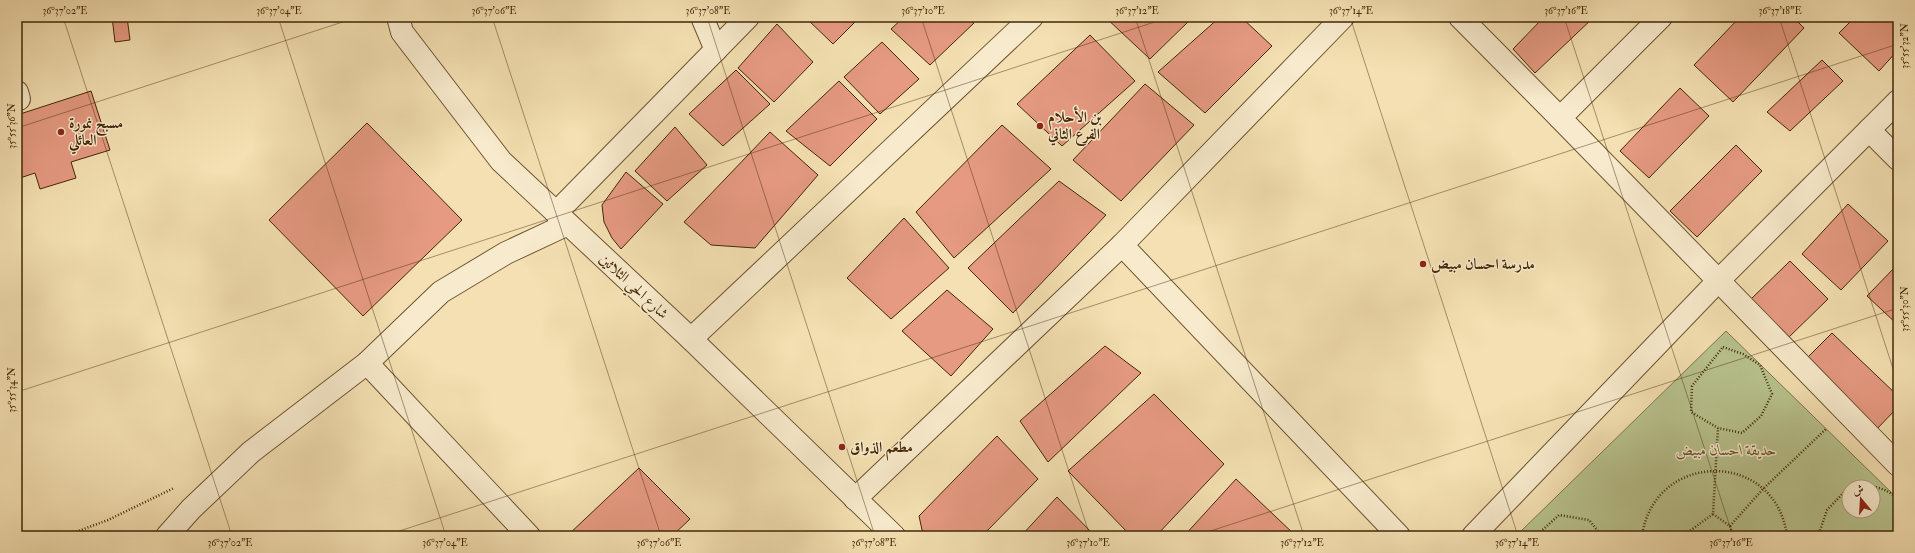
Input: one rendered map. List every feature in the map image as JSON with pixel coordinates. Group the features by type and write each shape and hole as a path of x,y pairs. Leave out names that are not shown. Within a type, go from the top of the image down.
{"street":[{"name":"شارع الحي الثلاثين","path":"398,17 402,32 501,161 691,339 894,536"},
{"path":"702,17 716,50"},
{"path":"167,536 191,509 251,452 367,363 441,292 562,218 748,17"},
{"path":"691,339 1032,17"},
{"path":"855,499 1122,245 1343,17"},
{"path":"1460,17 1898,465"},
{"path":"1560,118 1661,17"},
{"path":"1473,536 1718,281 1898,101"},
{"path":"1869,130 1898,159"},
{"path":"1122,245 1399,536"},
{"path":"367,363 529,536"}],"path":[{"path":"1723,348 1743,354 1760,365 1772,394 1760,416 1742,433 1718,428 1691,412 1692,386 1723,348"},
{"path":"1684,536 1713,514 1718,428"},
{"path":"1730,526 1763,489 1826,429"},
{"path":"1642,536 1644,522 1654,501 1671,484 1692,473 1716,470 1733,472 1749,479 1763,489 1777,505 1785,523 1787,536"},
{"path":"65,536 108,520 180,486"},
{"path":"1881,489 1893,494 1898,500"},
{"path":"1818,536 1827,510 1841,495"},
{"path":"1713,514 1730,526 1733,536"},
{"path":"1536,536 1559,515 1589,520 1602,536"}],"green space":[{"name":"حديقة احسان مبيض","path":"1726,331 1878,479 1841,479 1841,519 1881,519 1881,482 1898,499 1898,536 1516,536"}],"building":[{"path":"112,17 127,17 130,40 115,42"},
{"path":"805,17 860,17 833,44"},
{"path":"904,17 967,17 974,23 930,65 891,29"},
{"path":"1105,17 1193,17 1150,59"},
{"path":"1220,17 1241,17 1272,46 1205,113 1158,72"},
{"path":"1544,17 1594,17 1535,73 1513,49"},
{"path":"1740,17 1793,17 1804,28 1733,102 1694,65"},
{"path":"1855,17 1898,17 1898,50 1879,71 1839,33"},
{"path":"777,24 813,62 774,102 738,68"},
{"path":"1090,35 1135,81 1062,146 1017,104"},
{"path":"882,42 919,79 880,114 844,77"},
{"path":"1822,60 1843,81 1790,131 1767,112"},
{"path":"736,70 770,104 723,146 689,114"},
{"path":"839,81 877,119 830,166 786,131"},
{"path":"1145,84 1194,125 1121,201 1073,160"},
{"path":"1680,88 1709,116 1649,178 1620,151"},
{"name":"مسبح نمورة العائلي","path":"91,91 110,150 71,162 76,178 40,189 35,173 17,179 17,115"},
{"path":"367,123 462,220 363,316 269,220"},
{"path":"1002,125 1051,169 954,258 916,212"},
{"path":"675,127 707,165 667,201 635,171"},
{"path":"770,132 818,175 755,248 711,245 684,222"},
{"path":"1736,145 1762,171 1697,237 1670,211"},
{"path":"626,172 663,204 621,249 612,238 604,222 602,205"},
{"path":"1059,181 1106,215 1013,313 968,268"},
{"path":"1848,204 1888,241 1841,290 1802,254"},
{"path":"904,218 949,268 891,319 847,278"},
{"path":"1790,261 1828,299 1786,340 1748,302"},
{"path":"1898,264 1898,325 1867,296"},
{"path":"947,290 993,329 951,376 902,331"},
{"path":"1832,333 1898,396 1898,407 1874,432 1804,361"},
{"path":"1105,346 1141,373 1048,462 1020,421"},
{"path":"1154,394 1224,464 1156,536 1131,536 1068,471"},
{"path":"997,436 1038,479 982,536 925,536 919,516"},
{"path":"639,468 690,519 672,536 567,536"},
{"path":"1236,479 1296,536 1184,536"},
{"path":"1057,497 1095,536 1021,536"}],"place":[{"name":"بن الأحلام الفرع الثاني","path":"1040,126"},
{"name":"مسبح نمورة العائلي","path":"61,132"},
{"name":"مدرسة احسان مبيض","path":"1423,264"},
{"name":"مطعم الذواق","path":"842,447"}]}
